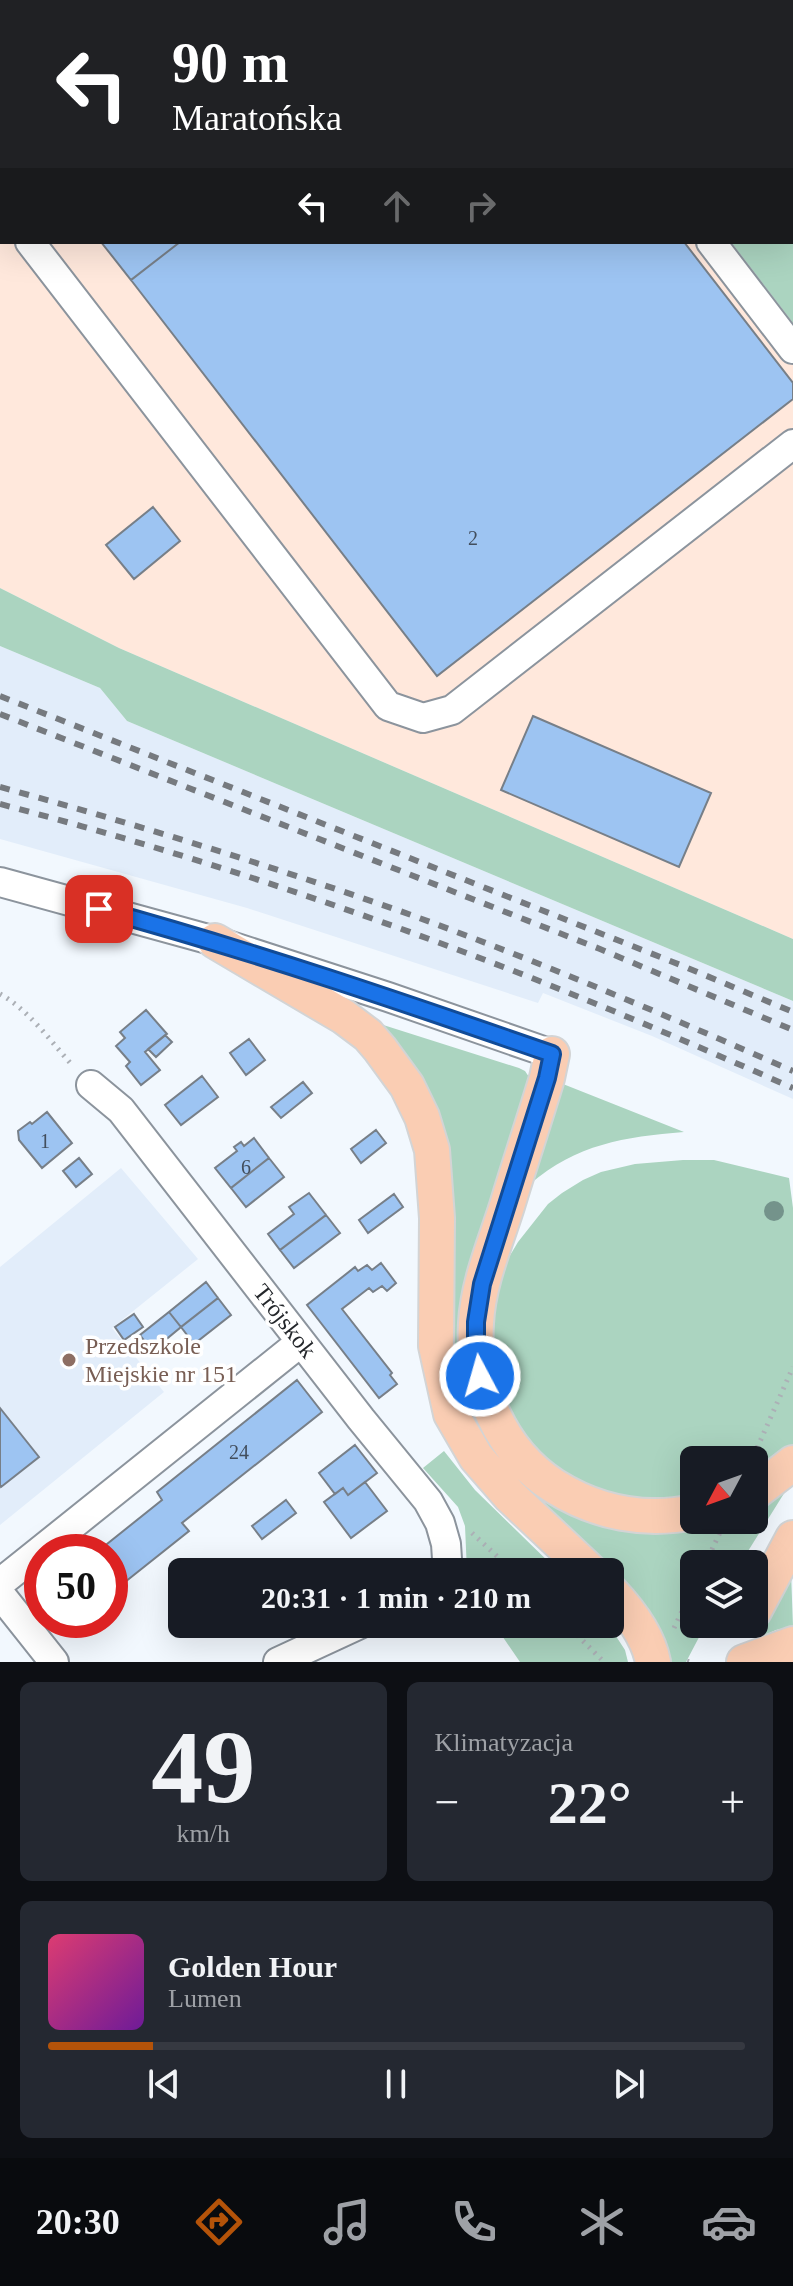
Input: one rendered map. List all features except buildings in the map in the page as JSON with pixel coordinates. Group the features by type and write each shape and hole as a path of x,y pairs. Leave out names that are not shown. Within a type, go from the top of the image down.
{"main road":[{"path":"215,941 344,1017 368,1035 407,1086 422,1117 432,1150 437,1218 436,1346 451,1414 476,1457 510,1496 576,1558"},
{"path":"552,1054 482,1284 476,1322 476,1350 486,1398 511,1445 520,1455 540,1476 578,1500 634,1516 680,1514"},
{"path":"768,1482 793,1463"},
{"path":"768,1585 793,1538"},
{"path":"624,1606 651,1652 675,1655"},
{"path":"727,1662 740,1638"},
{"path":"744,1662 793,1644"}],"street":[{"path":"32,244 388,706 423,718 452,710 793,444"},
{"path":"713,244 793,349"},
{"path":"0,882 215,941 552,1054"},
{"name":"Trójskok","path":"91,1085 121,1110 428,1501 440,1523 447,1558"},
{"path":"0,1583 301,1342"},
{"path":"0,1594 54,1662"},
{"path":"278,1662 330,1638"}],"path":[{"path":"0,994 9,999 91,1085"},
{"path":"758,1446 793,1367"},
{"path":"440,1523 458,1520 499,1558"},
{"path":"580,1638 604,1662"}],"shaded area":[{"path":"0,244 732,244 793,323 793,939 119,648 0,588"},
{"path":"0,646 100,688 127,721 793,1001 793,1099 652,1036 543,993 538,1003 247,908 0,839"},
{"name":"Przedszkole Miejskie nr 151","path":"121,1168 198,1259 112,1328 164,1392 0,1525 0,1267"}],"green space":[{"path":"733,244 793,244 793,323"},
{"path":"0,588 119,648 793,939 793,1001 127,721 100,688 0,646"},
{"path":"377,1023 519,1068 531,1080 465,1290 512,1474 470,1424 452,1372 451,1175 445,1140"},
{"path":"563,1084 684,1132 621,1140 584,1151 548,1170 530,1184"},
{"path":"714,1160 789,1178 793,1208 793,1445 768,1462 768,1446 680,1446 680,1501 670,1503 599,1493 553,1467 525,1440 497,1389 488,1331 503,1267 548,1204 583,1180 635,1164"},
{"path":"444,1451 475,1490 545,1558 466,1558 465,1526 458,1507 423,1468"},
{"path":"518,1473 680,1524 680,1534 759,1534 749,1550 680,1550 680,1638 699,1638 686,1662 668,1662 624,1588 624,1558 596,1558 512,1477"},
{"path":"788,1487 768,1519 768,1499"},
{"path":"791,1572 793,1626 768,1633 768,1615"},
{"path":"504,1638 617,1638 628,1662 520,1662"}],"railway":[{"path":"0,696 793,1012"},
{"path":"0,714 600,949 793,1030"},
{"path":"0,787 201,846 400,911 598,988 793,1071"},
{"path":"0,804 197,860 391,925 519,973 793,1088"}],"place":[{"name":"Przedszkole Miejskie nr 151","path":"69,1360"}],"route":[{"path":"99,909 215,941 552,1054 482,1284 476,1322 480,1376"}]}
